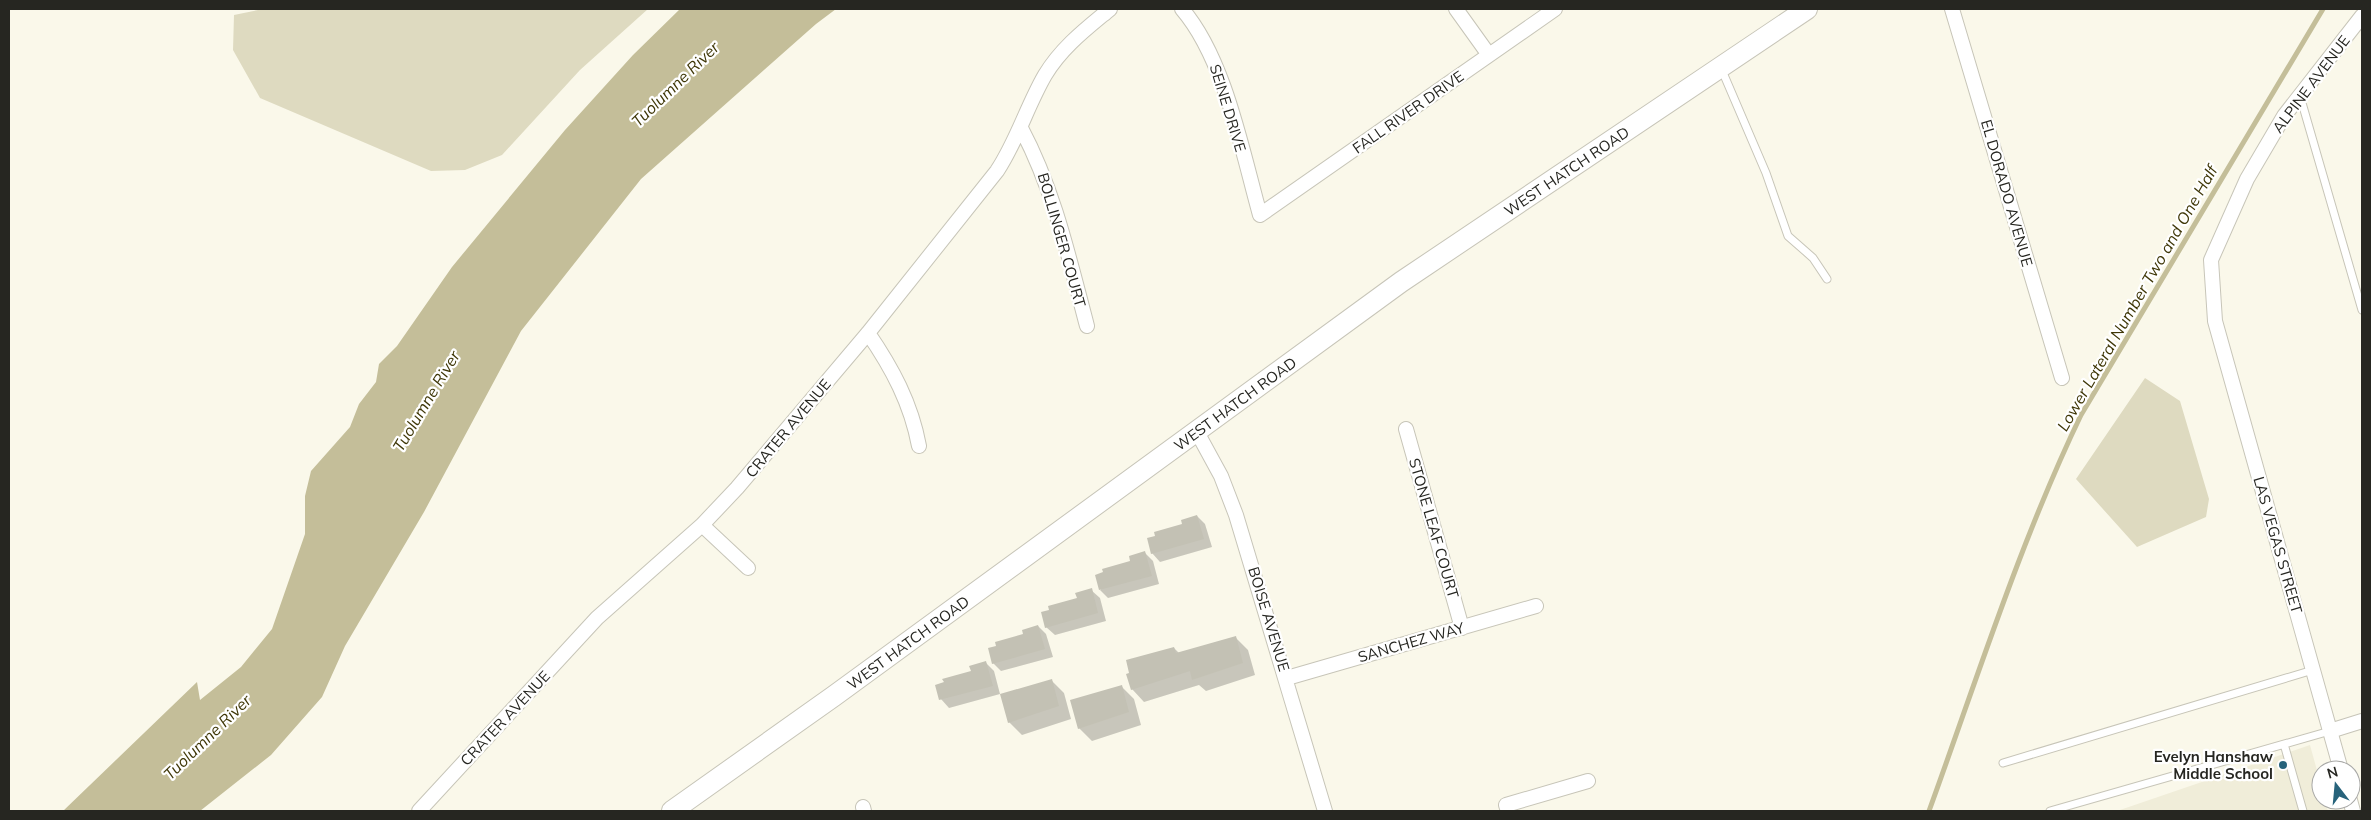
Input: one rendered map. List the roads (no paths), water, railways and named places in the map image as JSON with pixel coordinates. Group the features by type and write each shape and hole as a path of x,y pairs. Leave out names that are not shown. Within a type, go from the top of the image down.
{"main road":[{"name":"WEST HATCH ROAD","path":"672,811 834,696 1401,282 1807,9"}],"street":[{"name":"CRATER AVENUE","path":"419,811 597,618 702,525 737,488 868,333 997,172 1021,128 1034,95 1046,73 1063,50 1083,29 1110,9"},
{"name":"SEINE DRIVE","path":"1182,9 1199,32 1215,62 1260,215"},
{"path":"1456,9 1489,55"},
{"name":"FALL RIVER DRIVE","path":"1260,215 1555,9"},
{"name":"EL DORADO AVENUE","path":"1952,9 2062,378"},
{"name":"ALPINE AVENUE","path":"2215,320 2211,260 2247,178 2284,116 2362,16"},
{"name":"BOLLINGER COURT","path":"1021,128 1038,160 1050,191 1087,326"},
{"name":"LAS VEGAS STREET","path":"2215,320 2338,760"},
{"path":"868,333 887,361 900,386 914,422 919,446"},
{"name":"STONE LEAF COURT","path":"1406,429 1462,628"},
{"name":"BOISE AVENUE","path":"1197,432 1221,476 1236,515 1325,811"},
{"path":"702,525 748,568"},
{"name":"SANCHEZ WAY","path":"1286,678 1536,606"},
{"path":"2330,731 2362,721"},
{"path":"1507,808 1588,781"}],"lane":[{"path":"1721,68 1766,173 1788,236 1813,258 1826,279"},
{"path":"2300,96 2362,310"},
{"path":"2003,763 2313,670"},
{"path":"2050,811 2330,731"},
{"path":"2284,744 2304,811"}],"water":[{"name":"Tuolumne River","path":"680,9 836,9 816,24 641,179 521,331 424,512 345,646 322,697 271,755 200,811 63,811 197,682 200,700 241,667 272,629 305,534 305,496 311,471 350,427 359,404 376,382 379,364 397,346 452,267 565,130 633,55"}],"waterway":[{"name":"Lower Lateral Number Two and One Half","path":"1929,811 2019,561 2038,512 2081,415 2323,9"}],"place":[{"name":"Evelyn Hanshaw Middle School","path":"2283,765"}]}
